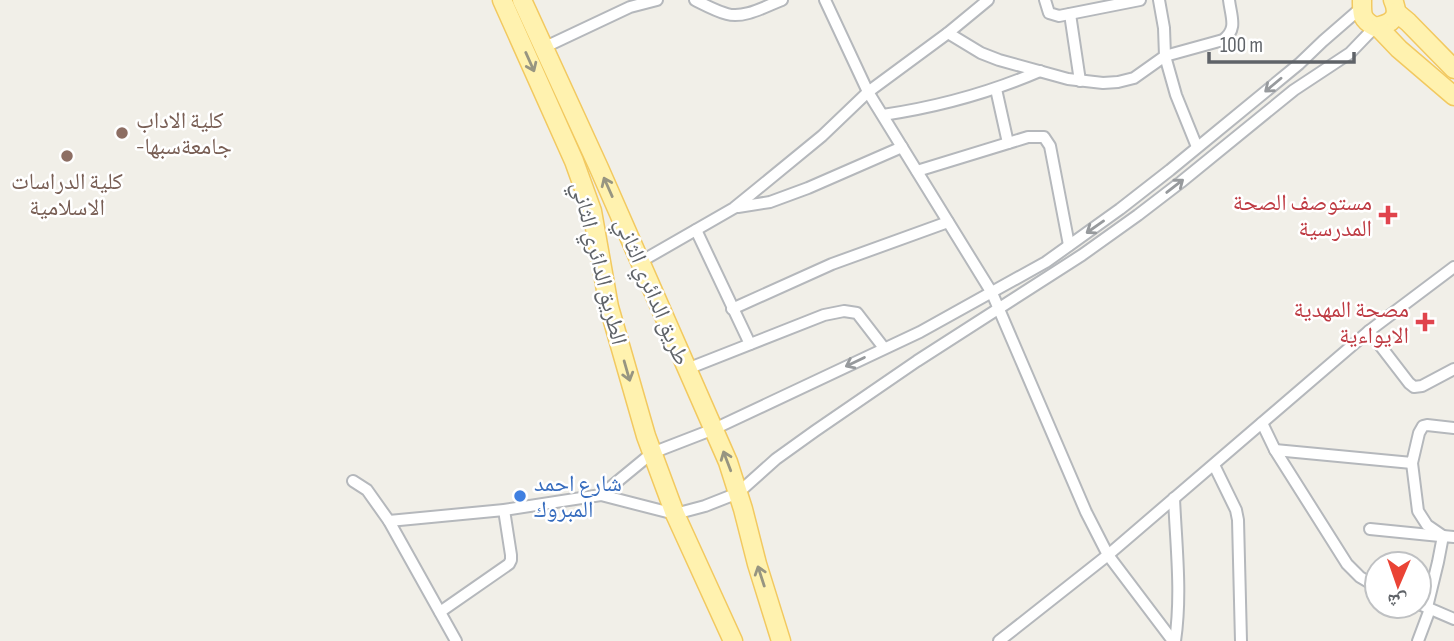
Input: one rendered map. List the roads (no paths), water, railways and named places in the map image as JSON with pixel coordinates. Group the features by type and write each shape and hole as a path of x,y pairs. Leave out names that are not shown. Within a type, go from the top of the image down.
{"main road":[{"name":"الطريق الدائري الثاني","path":"502,0 574,161 592,211 609,307 642,424 675,514"},
{"name":"طريق الدائري الثاني","path":"522,0 714,429 738,493"},
{"path":"1363,3 1365,19 1454,96"},
{"path":"1376,27 1390,23 1398,5"},
{"path":"1398,5 1408,22 1454,69"},
{"path":"738,493 781,641"},
{"path":"675,514 733,641"}],"street":[{"path":"543,47 630,6 657,0"},
{"path":"695,0 735,16 782,0"},
{"path":"825,0 868,92 992,293 1086,512 1108,555 1174,641"},
{"path":"1045,0 1049,13 1059,16 1140,0"},
{"path":"1160,0 1165,56 1176,95 1197,147"},
{"path":"948,33 981,53 1040,71 1080,81 1118,82 1134,78 1165,56 1223,40 1231,34 1233,28 1229,0"},
{"path":"640,262 734,208 822,136 868,92 948,33 984,1"},
{"path":"601,495 652,453 714,429 920,332 1046,262 1120,209 1299,64 1363,3"},
{"path":"1070,13 1080,81"},
{"path":"389,521 504,510 601,495 675,514 738,493 776,458 1138,215 1294,90 1350,53 1376,27"},
{"path":"883,115 945,103 996,89 1040,71"},
{"path":"996,89 1008,143"},
{"path":"917,171 1028,137 1044,136 1048,141 1069,245"},
{"path":"734,208 770,202 902,147"},
{"path":"732,309 832,264 948,222"},
{"path":"696,230 750,344"},
{"path":"999,641 1108,555 1369,331 1454,267"},
{"path":"687,369 824,315 844,311 858,313 884,348"},
{"path":"1369,331 1414,387 1454,369"},
{"path":"1262,423 1275,450 1346,564 1363,580"},
{"path":"1448,537 1427,525 1418,512 1412,463 1423,426 1454,428"},
{"path":"1275,450 1412,463"},
{"path":"1214,464 1236,510 1238,520 1241,641"},
{"path":"353,481 367,490 389,521 456,641"},
{"path":"1174,498 1179,598 1174,641"},
{"path":"440,612 509,564 511,555 504,510"},
{"path":"1370,529 1448,537"},
{"path":"1433,579 1448,537"},
{"path":"1433,610 1454,619"},
{"path":"1418,641 1422,620"}],"place":[{"name":"كلية الاداب -جامعةسبها","path":"122,133"},
{"name":"كلية الدراسات الاسلامية","path":"67,156"},
{"name":"مستوصف الصحة المدرسية","path":"1388,215"},
{"name":"مصحة المهدية الايواءية","path":"1425,322"},
{"name":"شارع احمد المبروك","path":"520,496"}]}
